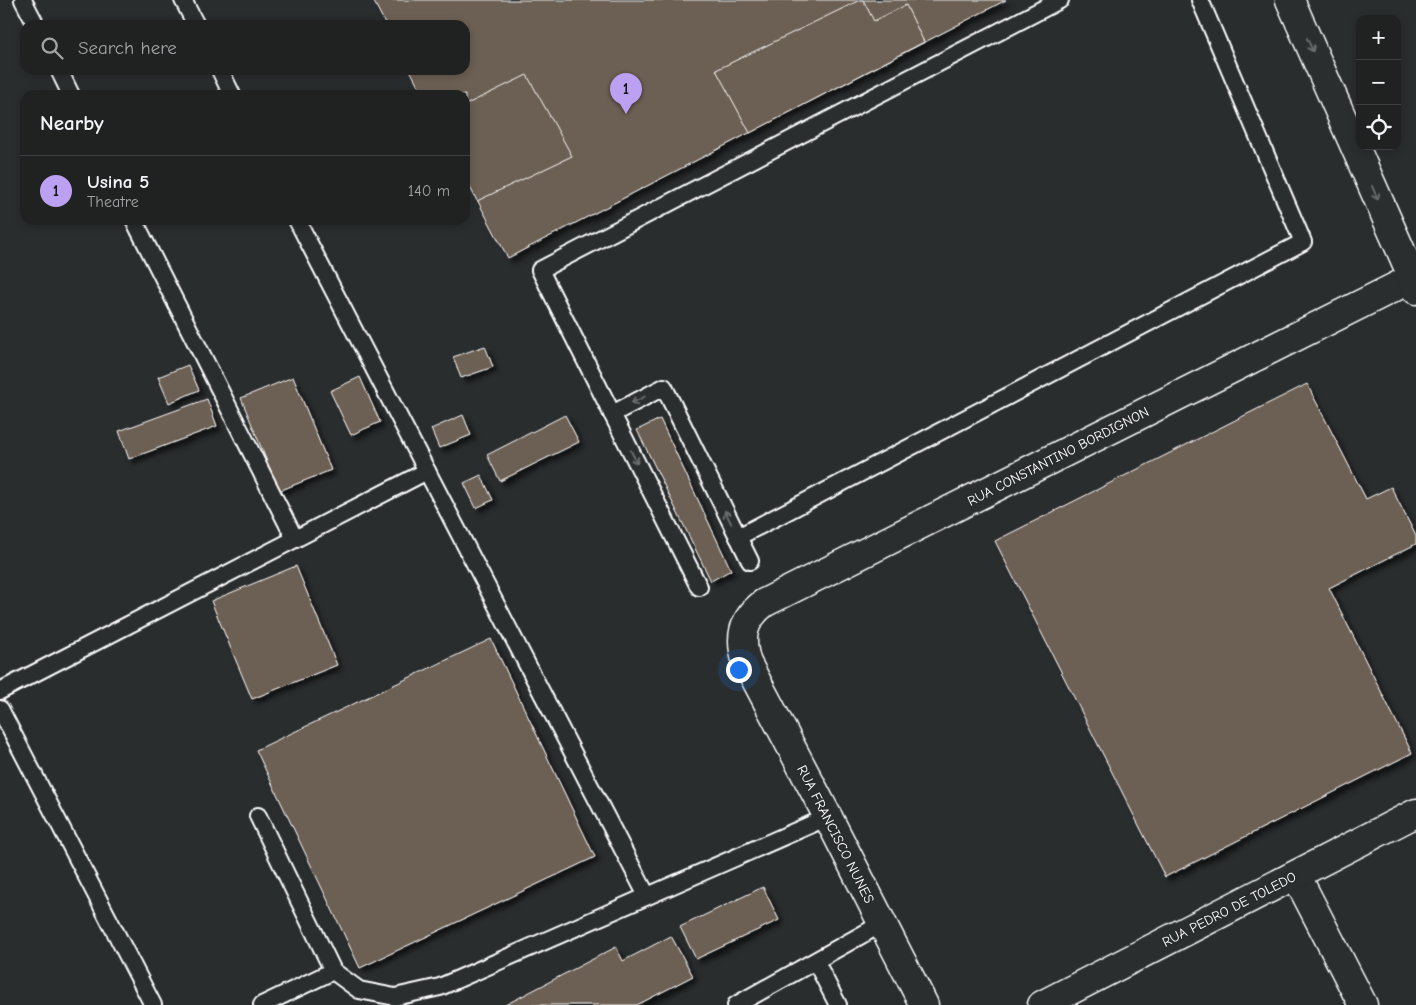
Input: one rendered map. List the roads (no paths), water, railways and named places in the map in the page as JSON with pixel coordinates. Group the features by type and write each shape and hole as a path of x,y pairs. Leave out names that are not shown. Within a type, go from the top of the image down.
{"street":[{"path":"1290,0 1414,284"},
{"name":"RUA CONSTANTINO BORDIGNON","path":"747,663 743,652 744,628 748,618 764,603 1414,284"},
{"name":"RUA FRANCISCO NUNES","path":"747,663 924,1005"},
{"name":"RUA PEDRO DE TOLEDO","path":"1042,1005 1416,813"},
{"path":"1296,875 1363,1005"}],"lane":[{"path":"23,0 33,20"},
{"path":"183,0 193,20"},
{"path":"699,587 540,270 1060,0"},
{"path":"738,537 1304,242 1200,0"},
{"path":"61,75 68,90"},
{"path":"222,75 230,90"},
{"path":"137,225 295,539"},
{"path":"300,225 647,896"},
{"path":"612,414 664,387 750,561"},
{"path":"0,690 427,471"},
{"path":"0,709 153,1005"},
{"path":"258,816 333,971 359,990 395,997 440,987 828,817"},
{"path":"736,1005 883,923"},
{"path":"816,962 838,1005"},
{"path":"262,1005 333,971"}],"place":[{"name":"Usina 5","path":"626,114"}]}
